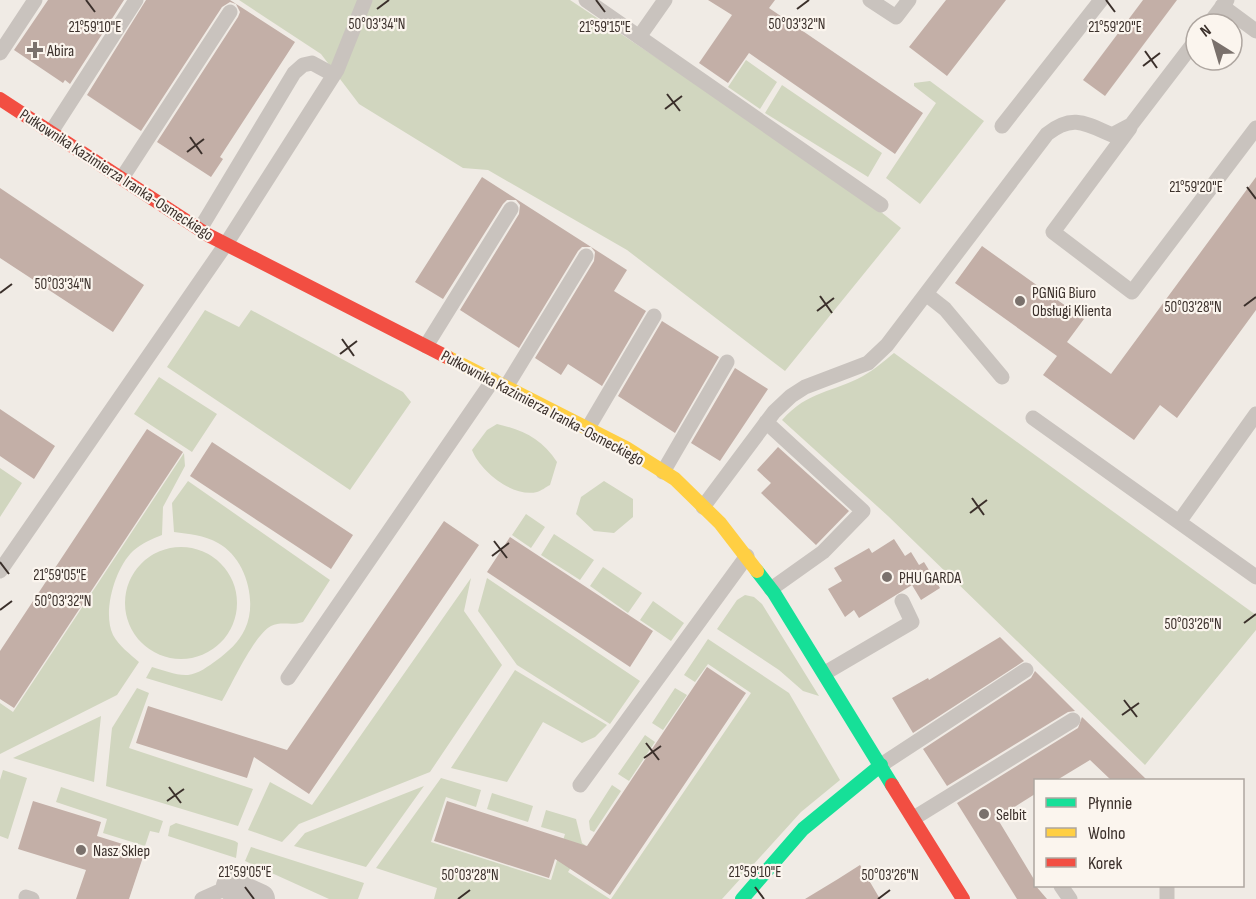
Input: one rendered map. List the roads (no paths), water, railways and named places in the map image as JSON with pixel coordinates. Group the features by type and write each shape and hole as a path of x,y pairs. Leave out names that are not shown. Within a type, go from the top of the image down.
{"street":[{"name":"Pułkownika Kazimierza Iranka-Osmeckiego","path":"0,99 226,244 588,428 675,479 747,556 771,589 963,899"},
{"path":"742,899 803,829 881,765"},
{"path":"231,886 260,899"}],"lane":[{"path":"0,53 35,0"},
{"path":"51,132 136,0"},
{"path":"0,571 226,244 334,75 365,0"},
{"path":"586,0 881,205"},
{"path":"639,37 665,0"},
{"path":"870,0 896,17 909,0"},
{"path":"1002,126 1101,0"},
{"path":"1225,3 1256,31"},
{"path":"122,178 230,12"},
{"path":"1184,56 1053,232 1132,292 1256,128"},
{"path":"200,229 294,73 303,65 312,63 334,75"},
{"path":"703,507 766,422 791,396 805,387 868,363 887,345 1047,134 1061,123 1086,123 1112,135 1131,125"},
{"path":"426,346 511,209"},
{"path":"288,678 500,384 586,256"},
{"path":"926,294 945,309 1002,377"},
{"path":"588,428 654,316"},
{"path":"663,472 727,362"},
{"path":"1179,522 1256,414"},
{"path":"1033,418 1256,577"},
{"path":"766,422 863,511 823,552 771,589"},
{"path":"580,785 747,556"},
{"path":"825,673 912,622 902,600"},
{"path":"881,765 1026,670"},
{"path":"914,818 1073,720"},
{"path":"202,899 231,886"}],"place":[{"name":"Abira","path":"35,50"},
{"name":"PGNiG Biuro Obsługi Klienta","path":"1020,301"},
{"name":"PHU GARDA","path":"887,577"},
{"name":"Selbit","path":"984,814"},
{"name":"Nasz Sklep","path":"81,850"}]}
